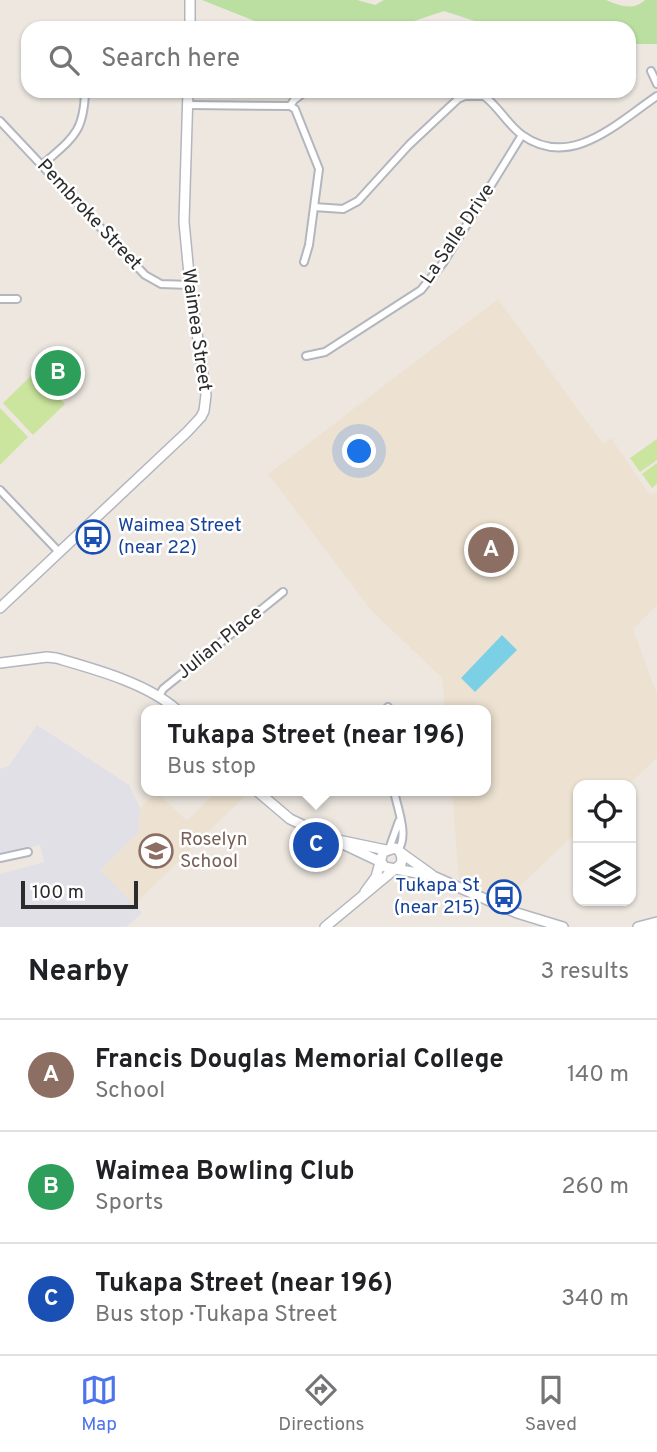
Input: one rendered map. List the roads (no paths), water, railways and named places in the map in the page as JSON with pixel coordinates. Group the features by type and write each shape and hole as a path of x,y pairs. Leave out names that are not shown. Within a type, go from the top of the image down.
{"main road":[{"path":"190,0 190,21"},
{"name":"Waimea Street","path":"0,608 187,432 204,411 206,395 184,222 188,98"},
{"path":"1,661 56,658 144,688 171,705"},
{"path":"263,796 290,819 381,862 385,867 433,876"},
{"path":"336,840 393,850 433,876 517,912 563,927"},
{"path":"325,927 365,892 376,877 382,855 393,850"},
{"path":"365,892 376,887 402,860 393,850"},
{"path":"638,927 657,922"}],"street":[{"path":"651,71 657,84"},
{"path":"485,98 522,135 535,143 548,147 571,148 595,138 657,96"},
{"path":"41,166 79,130 85,98"},
{"path":"290,106 296,98"},
{"path":"314,206 343,209 358,201 409,145 460,98"},
{"path":"188,105 290,106 298,114 319,169 309,245 304,262"},
{"name":"Pembroke Street","path":"0,121 145,275 162,284 190,285"},
{"name":"La Salle Drive","path":"306,356 325,352 421,290 443,263 522,135"},
{"path":"0,299 17,299"},
{"path":"0,489 59,552"},
{"name":"Julian Place","path":"159,696 283,592"},
{"path":"393,850 399,820 395,796"},
{"path":"0,858 28,852"}],"water":[{"path":"502,635 517,650 475,692 461,678"}],"place":[{"name":"Waimea Bowling Club","path":"58,373"},
{"name":"Waimea Street (near 22)","path":"93,537"},
{"name":"Francis Douglas Memorial College","path":"491,550"},
{"name":"Tukapa Street (near 196)","path":"316,845"},
{"name":"Roselyn School","path":"156,851"},
{"name":"Tukapa St (near 215)","path":"504,897"}]}
